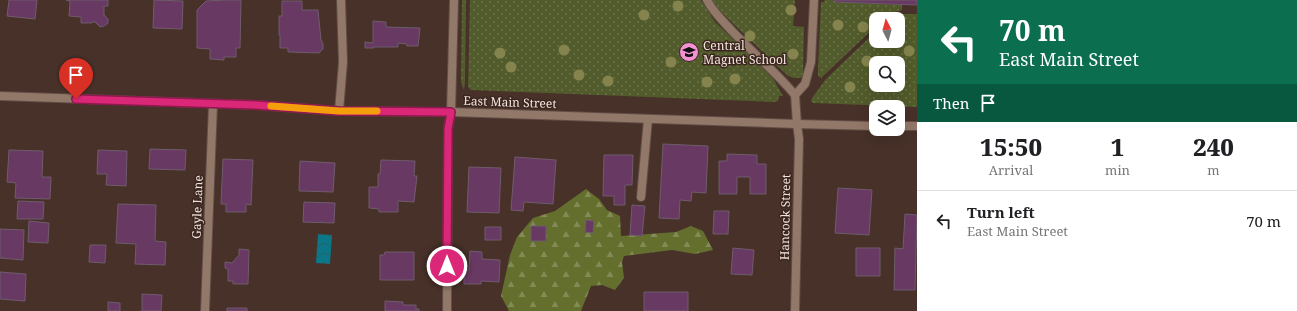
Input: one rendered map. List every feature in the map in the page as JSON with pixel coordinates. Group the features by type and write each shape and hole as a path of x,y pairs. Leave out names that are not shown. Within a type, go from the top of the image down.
{"street":[{"path":"339,111 343,62 341,0"},
{"path":"446,311 448,129 451,112 454,0"},
{"path":"707,0 712,9 739,38 779,76 795,95 806,84 811,62 814,0"},
{"name":"Hancock Street","path":"795,95 799,140 795,311"},
{"name":"East Main Street","path":"0,96 256,105 339,111 451,112 869,126"},
{"name":"Gayle Lane","path":"205,311 213,104"},
{"path":"641,197 648,119"},
{"path":"905,126 917,126"}],"green space":[{"path":"462,0 466,0 464,90 461,82"},
{"path":"470,0 701,0 715,22 771,75 783,96 779,96 778,101 775,102 471,90 468,87"},
{"path":"712,0 795,0 793,26 804,27 803,74 801,78 788,76 721,12"},
{"path":"825,0 834,0 835,2 902,5 902,10 895,12 869,12 869,33 821,78 818,76 818,70 821,2 824,2"},
{"path":"905,14 917,14 917,107 905,107 905,100 869,100 869,105 813,103 811,101 812,98 826,79 869,38 869,48 905,48"},
{"path":"586,189 599,199 607,210 620,216 621,236 676,232 691,226 703,231 713,250 695,254 672,250 624,256 622,262 624,278 615,290 602,285 591,286 581,311 509,311 501,296 510,255 517,237 533,218 555,211"}],"water":[{"path":"318,234 332,235 330,264 316,263"}],"building":[{"path":"9,0 37,0 35,19 7,16"},
{"path":"66,0 108,0 108,6 104,6 104,15 108,19 108,23 100,27 95,22 81,23 81,17 69,16 70,1"},
{"path":"154,0 183,1 182,29 153,28"},
{"path":"241,0 240,48 236,48 236,57 224,57 224,60 210,59 210,49 197,48 197,10 206,1"},
{"path":"835,0 917,0 917,5 834,2"},
{"path":"282,1 302,1 302,10 318,10 321,40 323,44 323,49 319,53 288,52 288,48 280,48 279,16 282,16"},
{"path":"373,21 386,22 386,27 420,28 418,46 407,46 407,44 398,43 398,47 365,48 365,42 373,43"},
{"path":"663,144 708,146 706,193 692,192 691,201 680,200 679,219 659,218"},
{"path":"150,149 186,150 185,170 149,169"},
{"path":"9,150 43,151 42,177 51,177 50,199 15,198 16,183 7,182"},
{"path":"98,150 127,151 126,186 106,185 107,174 97,174"},
{"path":"727,154 757,155 757,164 766,164 766,194 750,194 750,177 737,177 737,194 719,194 719,161 727,161"},
{"path":"604,155 633,155 632,185 625,185 625,205 614,205 614,196 603,196"},
{"path":"515,157 556,160 553,204 524,202 523,211 511,210"},
{"path":"223,159 253,160 251,205 246,204 246,212 226,212 226,204 221,204"},
{"path":"381,160 415,161 414,176 417,176 414,202 398,201 398,212 379,212 379,209 369,208 369,187 378,187 378,174 380,174"},
{"path":"300,161 335,163 333,192 299,191"},
{"path":"469,167 501,168 499,213 467,212"},
{"path":"838,188 872,190 869,235 835,233"},
{"path":"18,201 44,202 43,219 17,219"},
{"path":"304,202 335,203 334,223 303,222"},
{"path":"118,204 156,205 155,241 166,242 165,265 135,264 136,244 116,243"},
{"path":"632,205 645,206 642,236 630,235"},
{"path":"714,211 729,211 728,234 713,234"},
{"path":"905,214 917,215 915,290 894,290 895,248 903,249"},
{"path":"586,220 594,221 593,233 585,232"},
{"path":"29,221 49,223 48,243 28,242"},
{"path":"531,226 546,226 546,241 531,241"},
{"path":"485,227 501,227 501,240 485,240"},
{"path":"0,229 24,230 23,260 0,258"},
{"path":"90,245 106,245 105,263 89,262"},
{"path":"733,248 754,250 752,275 731,274"},
{"path":"856,248 880,248 880,276 856,276"},
{"path":"239,249 249,250 248,284 233,284 233,281 228,281 228,269 225,268 225,262 232,263 239,255"},
{"path":"470,251 482,252 482,259 500,260 499,282 481,281 481,284 464,284 464,269 469,270"},
{"path":"385,252 414,252 414,280 380,280 380,255 384,255"},
{"path":"0,272 26,274 25,301 0,299"},
{"path":"644,292 688,292 688,311 644,311"},
{"path":"142,294 162,295 161,311 142,311"},
{"path":"385,301 403,302 403,305 416,305 416,309 419,309 419,311 385,311"},
{"path":"108,302 120,303 120,311 108,311"},
{"path":"227,308 247,308 247,311 227,311"}],"slow traffic":[{"path":"271,106 339,111 377,111"}],"place":[{"name":"Central Magnet School","path":"689,52"}],"route":[{"path":"76,99 256,105 339,111 451,112 448,129 447,266"}]}
